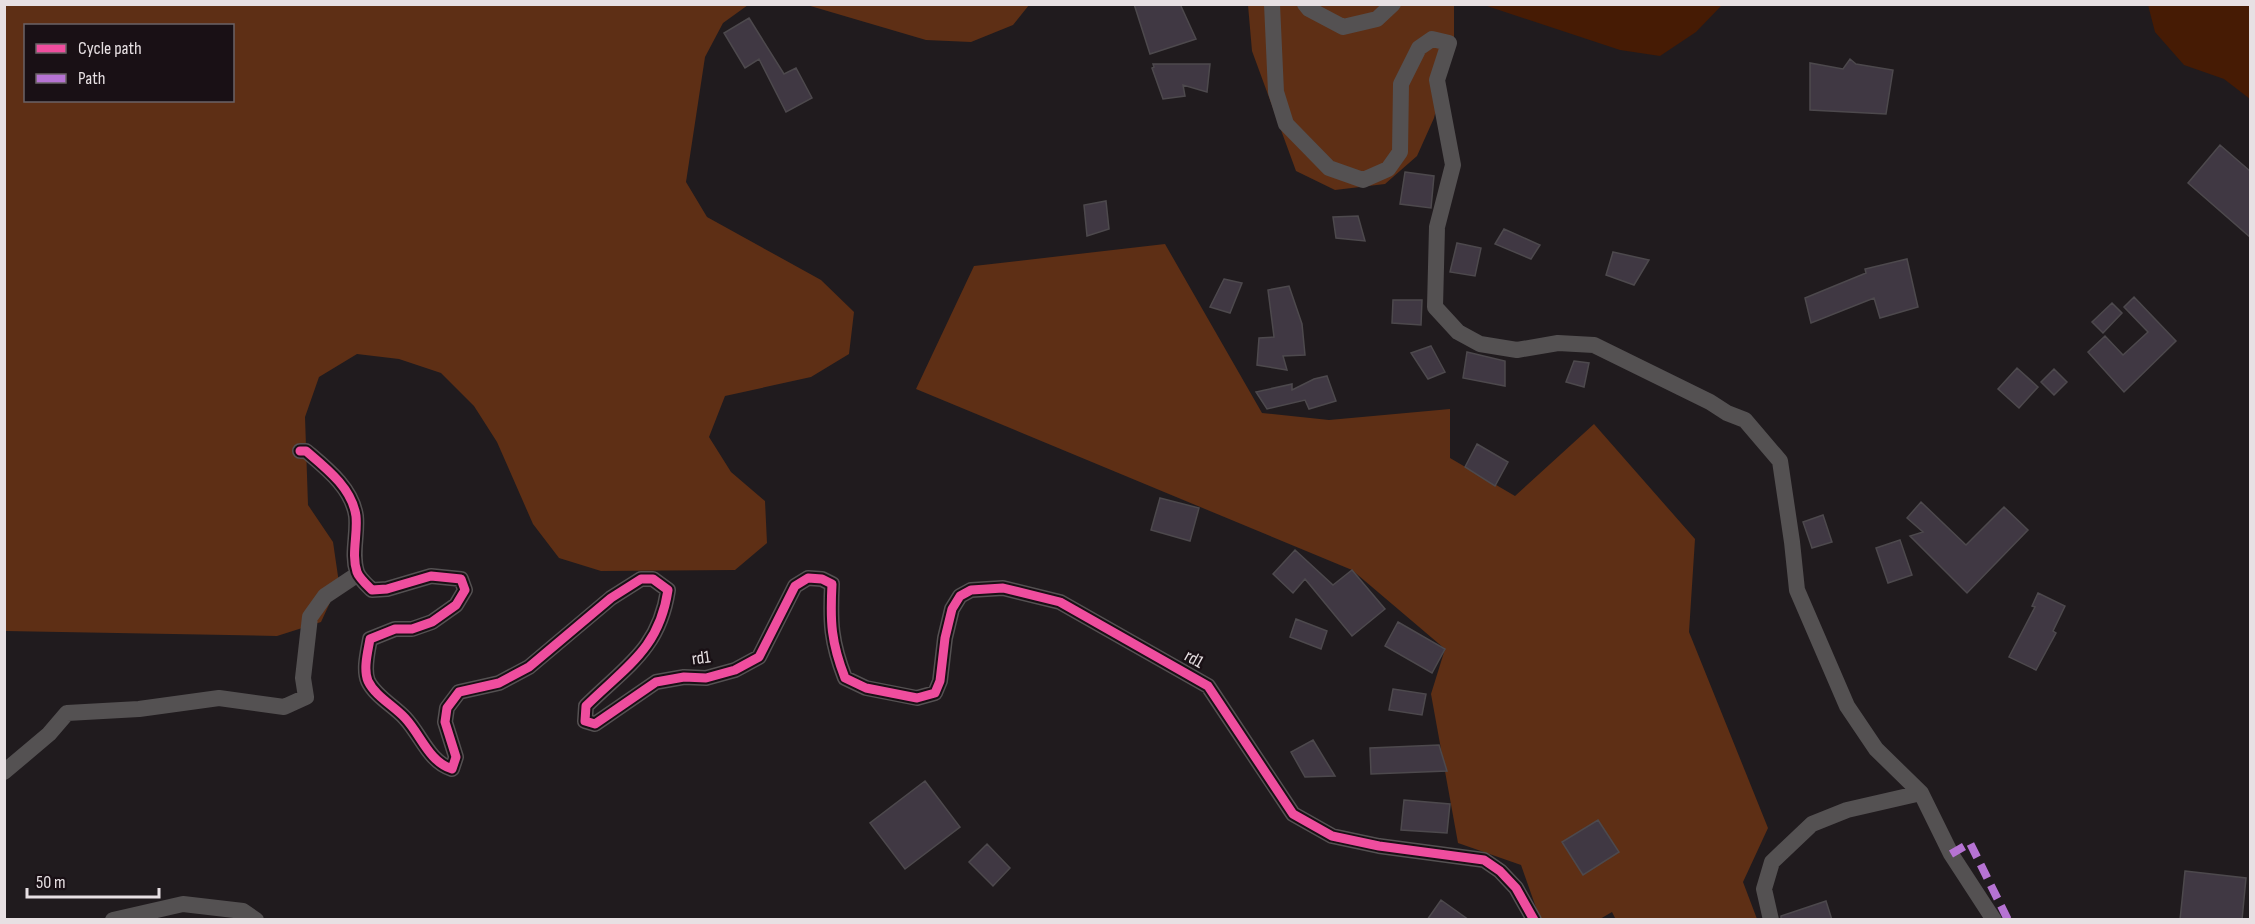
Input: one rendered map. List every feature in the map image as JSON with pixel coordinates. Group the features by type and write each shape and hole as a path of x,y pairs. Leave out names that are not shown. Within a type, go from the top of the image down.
{"street":[{"path":"1272,4 1275,92 1286,124 1329,168 1363,180 1388,169 1400,152 1401,84 1419,48 1432,39 1449,43 1437,80 1454,165 1437,227 1435,307 1458,332 1480,344 1517,350 1557,343 1594,345 1745,420 1780,461 1797,590 1847,706 1876,749 1921,793 1951,854 1994,920"},
{"path":"1305,4 1309,9 1343,27 1377,19 1393,4"},
{"path":"4,772 49,734 67,713 139,709 219,698 284,708 306,696 303,678 310,617 326,596 358,574 355,554 356,515 348,492 327,468 306,451 300,451"},
{"name":"rd1","path":"358,574 372,590 387,589 431,576 461,579 465,590 456,605 432,622 412,629 395,629 370,639 367,658 368,680 380,695 406,718 442,766 452,769 456,757 445,722 447,708 454,697 459,692 499,682 529,668 611,598 640,579 653,579 668,590 658,630 627,669 586,706 585,721 595,724 656,682 684,677 706,678 735,670 759,657 795,586 808,578 822,579 832,584 830,615 834,651 845,678 866,688 917,698 935,693 940,681 945,638 952,609 960,596 971,590 1003,588 1060,602 1208,686 1293,814 1332,836 1379,846 1484,860 1500,871 1516,888 1534,920"},
{"path":"1771,920 1764,889 1772,862 1812,824 1846,810 1921,793"},
{"path":"113,920 183,904 243,911 256,920"}],"shaded area":[{"path":"5,5 748,5 723,23 705,57 686,182 707,217 821,280 854,312 849,354 811,377 725,396 709,437 731,472 765,501 767,543 735,570 601,571 559,558 533,524 497,442 474,406 441,373 399,359 357,354 319,377 305,417 308,505 333,542 339,583 321,622 277,636 5,631"},
{"path":"807,5 1029,5 1013,25 971,42 926,40"},
{"path":"1248,5 1454,5 1454,39 1434,118 1417,156 1385,184 1335,190 1296,171 1252,51"},
{"path":"1484,5 1722,5 1696,32 1660,56 1620,50"},
{"path":"2148,5 2250,5 2250,99 2224,79 2184,65 2155,32"},
{"path":"1165,244 1262,413 1329,420 1450,409 1450,458 1515,496 1594,424 1695,539 1689,632 1768,828 1743,882 1757,919 1616,920 1612,912 1600,919 1540,919 1521,865 1458,843 1431,694 1445,649 1352,570 916,389 974,266"}],"building":[{"path":"1134,4 1180,4 1196,39 1150,54"},
{"path":"749,18 784,74 796,68 812,98 786,112 759,59 745,68 724,33"},
{"path":"1850,59 1856,64 1893,70 1886,114 1810,110 1810,63 1843,69"},
{"path":"1153,64 1210,64 1207,92 1183,85 1185,96 1163,99 1152,68"},
{"path":"2220,145 2250,171 2250,237 2188,183"},
{"path":"1405,172 1434,176 1431,208 1400,204"},
{"path":"1106,201 1109,229 1087,236 1084,205"},
{"path":"1358,216 1365,241 1336,238 1333,217"},
{"path":"1504,229 1540,245 1531,259 1495,244"},
{"path":"1457,243 1481,248 1475,276 1450,272"},
{"path":"1613,252 1649,260 1634,285 1606,275"},
{"path":"1907,259 1918,307 1880,318 1874,298 1811,323 1805,298 1866,273 1865,269"},
{"path":"1224,279 1242,283 1230,313 1210,307"},
{"path":"1289,286 1302,324 1305,355 1283,356 1287,370 1257,365 1259,338 1274,337 1268,290"},
{"path":"2134,297 2176,341 2124,392 2088,352 2105,336 2123,355 2148,332 2124,307"},
{"path":"1393,300 1422,300 1421,325 1392,323"},
{"path":"2112,303 2122,313 2103,333 2092,322"},
{"path":"1431,346 1445,372 1428,379 1411,353"},
{"path":"1467,352 1505,361 1505,386 1463,378"},
{"path":"1574,361 1589,363 1584,387 1566,382"},
{"path":"2017,368 2038,387 2019,408 1998,389"},
{"path":"2054,369 2067,382 2054,395 2041,382"},
{"path":"1327,376 1336,401 1309,409 1305,400 1267,409 1256,392 1292,384 1292,390 1314,379"},
{"path":"1477,444 1508,462 1495,486 1465,467"},
{"path":"1160,498 1199,508 1190,541 1151,530"},
{"path":"1921,502 1966,545 2004,507 2028,530 1967,593 1910,536 1923,532 1907,518"},
{"path":"1823,515 1832,542 1812,548 1803,522"},
{"path":"1900,540 1912,575 1888,583 1876,548"},
{"path":"1295,550 1333,585 1352,570 1385,609 1352,636 1305,579 1293,593 1273,574"},
{"path":"2038,593 2065,606 2053,631 2056,633 2036,670 2009,657 2035,607 2032,606"},
{"path":"1296,619 1327,631 1321,649 1290,637"},
{"path":"1398,622 1445,649 1432,673 1385,646"},
{"path":"1393,689 1426,694 1422,715 1389,710"},
{"path":"1313,740 1335,776 1305,777 1291,752"},
{"path":"1439,745 1447,771 1371,774 1370,748"},
{"path":"925,781 960,827 905,869 870,823"},
{"path":"1404,800 1450,804 1447,833 1401,830"},
{"path":"1598,820 1619,852 1583,875 1562,842"},
{"path":"987,844 1010,868 993,886 969,862"},
{"path":"2185,871 2246,878 2242,920 2180,920"},
{"path":"1441,900 1469,920 1427,920"},
{"path":"1826,901 1832,920 1781,920 1781,916"}],"marked path":[{"path":"1951,854 1970,843 2008,920"}],"cycle path":[{"path":"300,451 306,451 322,464 349,496 356,516 355,565 359,577 372,590 387,589 431,576 461,579 465,590 456,605 432,622 412,629 395,629 370,639 366,666 368,681 375,691 405,718 431,754 452,769 456,757 445,722 447,708 459,692 499,683 529,667 611,598 641,579 653,579 668,590 657,628 638,656 586,706 585,721 595,724 656,682 684,677 706,678 735,670 759,657 795,586 808,578 822,579 832,584 832,632 845,678 866,688 917,698 935,693 940,681 945,638 952,609 960,596 971,590 1003,588 1060,602 1208,686 1293,814 1332,836 1379,846 1484,860 1500,871 1516,888 1534,920"}]}
